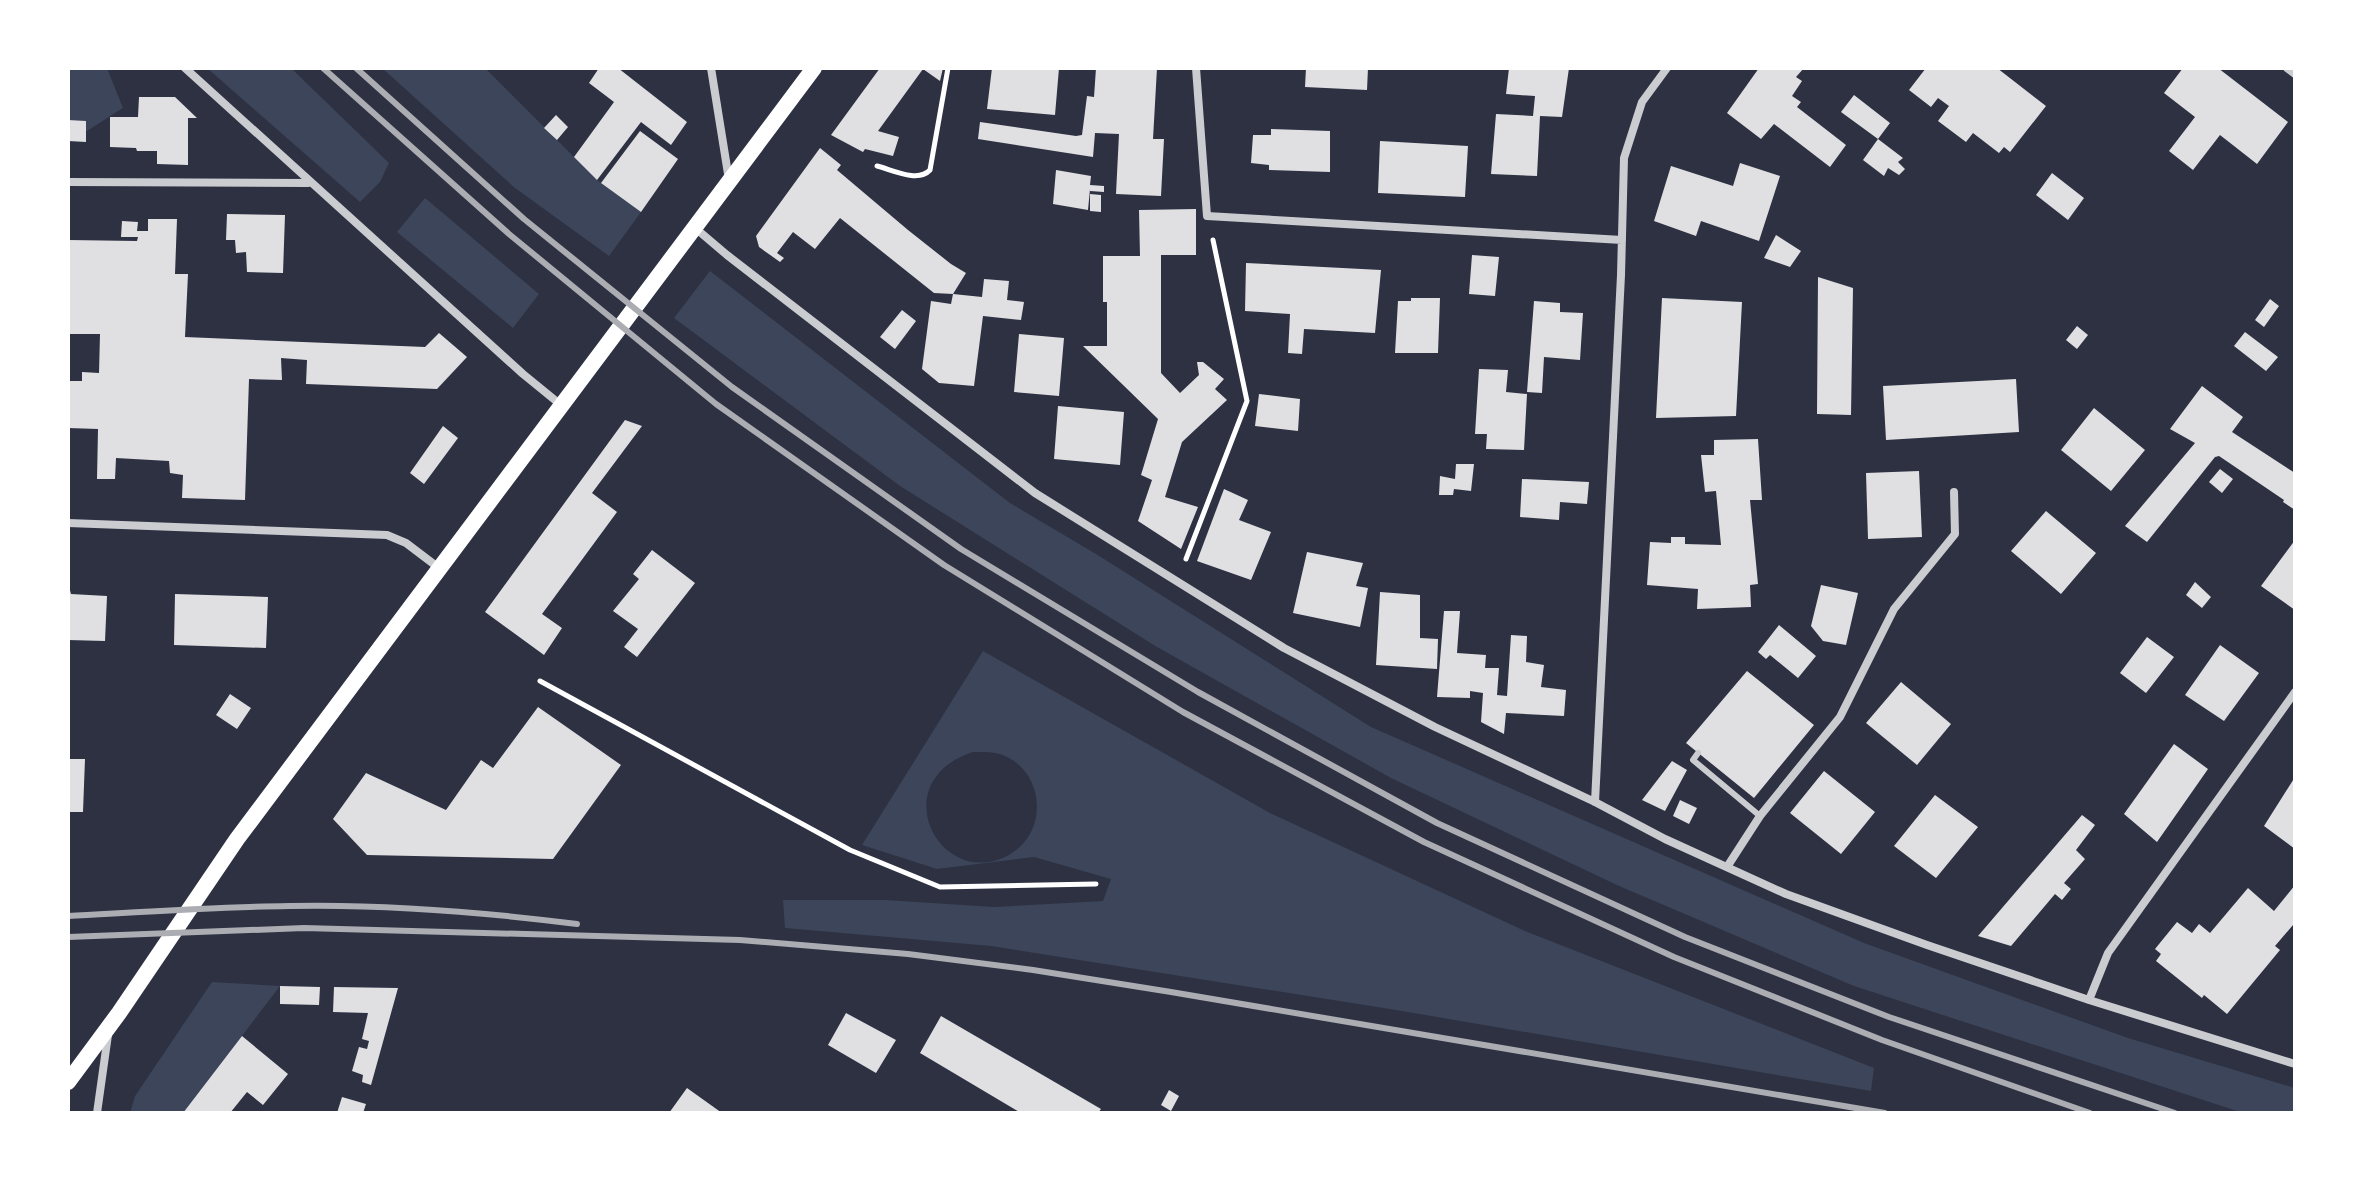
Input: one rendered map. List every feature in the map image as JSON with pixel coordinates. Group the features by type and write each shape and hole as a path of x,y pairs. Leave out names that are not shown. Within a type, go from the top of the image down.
{"main road":[{"path":"68,1082 109,1028 237,839 814,68"}],"street":[{"path":"185,68 309,183 561,405"},
{"path":"711,68 729,181"},
{"path":"1196,68 1207,216 1622,240"},
{"path":"1595,802 1624,158 1642,102 1667,68"},
{"path":"2287,68 2295,74"},
{"path":"68,182 309,183"},
{"path":"694,227 1035,493 1284,648 1435,727 1786,894 2089,1000 2295,1064"},
{"path":"1727,867 1760,816 1840,717 1894,609 1955,534 1954,492"},
{"path":"68,523 387,535 406,543 439,568"},
{"path":"2089,1000 2108,953 2295,692"},
{"path":"97,1113 109,1028"}],"lane":[{"path":"1698,753 1693,760 1760,816"}],"path":[{"path":"877,166 917,177 930,170 948,68"},
{"path":"1177,582 1247,401 1207,216"},
{"path":"540,681 850,850 940,887 1096,884"}],"shaded area":[{"path":"68,68 107,68 123,108 68,143"},
{"path":"207,68 291,68 389,163 380,182 360,202"},
{"path":"382,68 485,68 597,180 641,212 609,256 515,188"},
{"path":"425,198 539,294 513,328 397,232"},
{"path":"710,271 1010,503 1371,727 1864,943 2128,1038 2295,1088 2295,1113 2243,1113 1854,986 1619,886 1391,778 1157,647 900,486 674,318"},
{"path":"983,651 1270,813 1525,931 1874,1068 1871,1091 1396,1010 991,946 785,928 783,900 885,900 994,907 1103,901 1111,879 1034,857 937,869 862,845","holes":["973,752 1000,754 1018,764 1031,781 1037,801 1035,822 1023,843 1005,857 981,863 959,858 942,845 930,827 926,806 931,785 946,766"]},
{"path":"212,982 280,986 183,1113 130,1113 135,1096"}],"building":[{"path":"599,68 618,68 687,122 671,145 641,122 597,180 574,157 614,102 589,83"},
{"path":"880,68 943,68 940,81 923,69 878,131 899,137 893,156 865,149 863,152 831,135"},
{"path":"992,68 1059,68 1055,115 987,109"},
{"path":"1096,68 1157,68 1153,139 1164,139 1161,196 1116,194 1119,134 1095,133 1093,157 978,139 980,122 1082,135 1087,96 1094,97"},
{"path":"1306,68 1368,68 1367,90 1305,87"},
{"path":"1509,68 1569,68 1562,117 1540,116 1537,176 1491,174 1496,114 1533,116 1535,96 1506,94"},
{"path":"1759,68 1804,68 1796,77 1802,81 1792,96 1801,102 1797,107 1846,145 1830,167 1774,124 1761,139 1727,113"},
{"path":"1926,68 1997,68 2046,106 2010,152 2004,147 1999,153 1973,133 1966,142 1938,121 1949,106 1938,98 1931,107 1909,90"},
{"path":"2183,68 2218,68 2288,122 2257,164 2220,135 2193,170 2169,151 2195,117 2164,93"},
{"path":"1854,95 1890,123 1878,139 1841,112"},
{"path":"139,97 175,97 197,118 188,118 188,165 157,164 157,151 110,147 110,117 138,117"},
{"path":"556,115 568,127 557,140 544,128"},
{"path":"68,120 86,121 86,142 68,141"},
{"path":"1271,129 1330,131 1330,172 1269,170 1269,165 1251,163 1253,135 1271,135"},
{"path":"640,131 678,159 641,212 601,183"},
{"path":"1878,139 1903,158 1898,162 1905,169 1899,175 1888,168 1884,176 1863,160"},
{"path":"1380,141 1468,146 1465,197 1378,193"},
{"path":"820,148 841,165 837,170 908,230 966,273 953,294 934,293 840,218 815,249 793,232 777,253 784,258 780,262 759,247 756,236"},
{"path":"1740,163 1780,176 1759,241 1701,221 1696,236 1654,221 1671,166 1733,186"},
{"path":"1056,170 1091,176 1090,185 1104,186 1104,192 1090,189 1088,210 1053,204"},
{"path":"2052,173 2084,198 2068,220 2036,195"},
{"path":"1090,194 1101,195 1101,212 1090,211"},
{"path":"1196,209 1196,255 1161,255 1161,373 1180,393 1199,375 1197,362 1203,362 1224,379 1215,389 1227,400 1182,442 1165,497 1198,507 1181,549 1138,521 1152,480 1141,475 1158,419 1083,346 1107,346 1103,256 1140,256 1139,210"},
{"path":"227,214 285,215 283,273 247,272 246,252 236,253 235,240 226,240"},
{"path":"148,219 177,219 175,274 188,274 185,337 425,347 439,333 467,357 437,389 306,384 307,360 281,358 282,380 249,379 245,500 182,498 183,475 170,473 169,461 116,458 115,479 97,479 98,429 68,428 68,381 82,381 82,372 99,373 100,334 68,334 68,240 137,241 138,237 121,237 122,221 138,222 137,231 148,231"},
{"path":"1776,235 1801,251 1790,267 1764,258"},
{"path":"1472,255 1499,257 1495,296 1469,294"},
{"path":"1246,263 1381,270 1375,333 1304,329 1302,354 1288,353 1290,314 1245,311"},
{"path":"1818,277 1853,288 1851,415 1817,414"},
{"path":"984,279 1009,281 1007,300 1024,302 1021,320 983,316 974,386 939,383 922,369 931,301 951,304 953,294 982,297"},
{"path":"1411,298 1440,298 1438,353 1395,353 1398,301 1411,301"},
{"path":"1662,298 1742,302 1736,416 1656,418"},
{"path":"2270,299 2279,306 2264,327 2255,320"},
{"path":"1534,301 1560,303 1560,312 1583,313 1580,360 1544,357 1542,393 1527,392"},
{"path":"902,310 916,321 895,349 880,337"},
{"path":"2077,326 2088,335 2077,349 2066,340"},
{"path":"2245,332 2278,357 2266,371 2234,346"},
{"path":"1019,334 1064,338 1059,396 1014,392"},
{"path":"1479,369 1508,370 1506,392 1527,394 1524,450 1486,449 1487,434 1475,434"},
{"path":"2016,379 2019,432 1886,440 1883,386"},
{"path":"2202,386 2243,417 2232,432 2295,473 2295,510 2219,456 2215,457 2147,542 2125,526 2195,443 2170,429"},
{"path":"1259,394 1300,399 1298,431 1255,426"},
{"path":"1058,406 1124,412 1120,465 1054,459"},
{"path":"2094,408 2145,450 2111,491 2061,450"},
{"path":"625,420 642,426 592,493 617,512 542,614 562,628 544,655 485,612"},
{"path":"443,426 458,438 424,484 410,473"},
{"path":"1758,439 1762,500 1750,500 1758,584 1750,585 1751,607 1697,609 1698,589 1647,585 1650,542 1671,543 1671,537 1685,537 1685,544 1721,545 1716,491 1705,492 1701,455 1714,455 1714,440"},
{"path":"1456,464 1474,464 1471,491 1454,489 1453,495 1439,495 1440,476 1455,479"},
{"path":"2220,469 2233,479 2222,493 2209,482"},
{"path":"1919,471 1922,537 1868,539 1866,473"},
{"path":"1522,479 1589,482 1587,504 1560,502 1559,520 1520,517"},
{"path":"1224,489 1248,500 1239,520 1271,532 1251,580 1197,561"},
{"path":"2046,511 2096,553 2061,594 2011,551"},
{"path":"2295,540 2295,610 2261,586"},
{"path":"652,550 695,583 637,657 624,647 638,629 613,611 639,579 633,574"},
{"path":"1307,552 1363,563 1356,586 1368,588 1360,627 1293,613"},
{"path":"2195,582 2211,597 2202,608 2186,595"},
{"path":"1821,585 1858,593 1846,645 1823,641 1811,626"},
{"path":"69,587 71,594 107,596 105,641 68,640"},
{"path":"1380,592 1420,595 1420,638 1438,639 1437,669 1376,665"},
{"path":"175,594 268,597 266,648 174,645"},
{"path":"1444,611 1460,611 1457,653 1486,655 1485,668 1499,668 1497,695 1507,696 1511,635 1527,636 1526,662 1544,665 1541,687 1566,690 1564,716 1506,713 1504,734 1481,722 1483,693 1470,691 1470,698 1437,697"},
{"path":"1779,625 1816,656 1798,678 1770,655 1766,659 1758,652"},
{"path":"2147,637 2174,657 2146,693 2120,673"},
{"path":"2220,645 2259,673 2224,721 2185,695"},
{"path":"1747,671 1814,725 1754,798 1686,743"},
{"path":"1901,682 1951,724 1917,765 1866,723"},
{"path":"230,694 251,708 237,729 216,715"},
{"path":"538,707 621,765 553,859 367,855 333,819 366,773 446,810 481,760 493,768"},
{"path":"2174,744 2208,769 2157,842 2124,814"},
{"path":"68,759 85,759 83,812 68,812"},
{"path":"1672,761 1687,770 1665,811 1642,800"},
{"path":"1824,771 1875,812 1841,854 1790,813"},
{"path":"2295,777 2295,849 2264,826"},
{"path":"1935,795 1978,827 1936,878 1894,846"},
{"path":"1680,800 1697,808 1689,824 1673,816"},
{"path":"2082,815 2095,825 2076,850 2085,859 2064,883 2071,889 2062,900 2055,894 2011,946 1978,936"},
{"path":"2295,885 2295,929 2293,925 2275,946 2280,950 2227,1014 2156,961 2161,954 2155,949 2177,922 2192,933 2199,924 2210,933 2248,888 2274,911"},
{"path":"280,986 320,987 319,1005 280,1004"},
{"path":"334,987 398,988 371,1085 362,1082 363,1075 352,1071 359,1047 367,1049 369,1041 362,1039 368,1013 333,1012"},
{"path":"846,1013 896,1040 876,1073 828,1045"},
{"path":"941,1016 1101,1109 1098,1113 1021,1113 920,1053"},
{"path":"242,1036 288,1074 263,1105 247,1092 230,1113 183,1113"},
{"path":"687,1088 722,1113 669,1113"},
{"path":"1169,1090 1179,1096 1171,1111 1161,1105"},
{"path":"342,1097 366,1104 363,1113 337,1113"}],"railway":[{"path":"323,68 509,234 716,404 944,565 1183,712 1424,842 1674,957 1882,1040 2090,1113"},
{"path":"356,68 524,219 732,387 961,549 1198,692 1437,823 1685,937 1889,1017 2175,1113"},
{"path":"68,916 234,907 361,906 577,924"},
{"path":"68,937 304,928 740,940 908,954 1171,992 1885,1113"}]}
